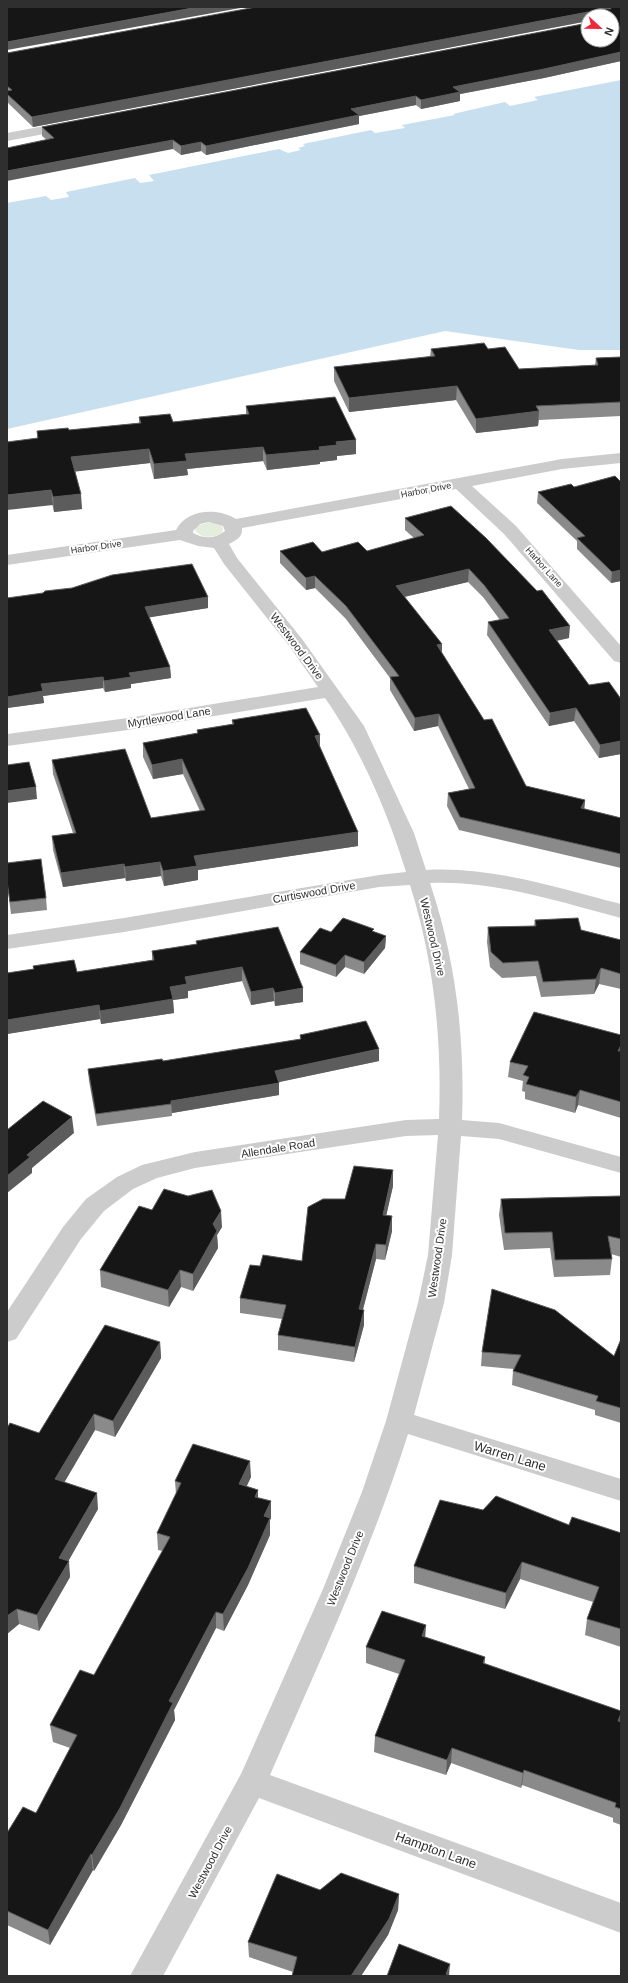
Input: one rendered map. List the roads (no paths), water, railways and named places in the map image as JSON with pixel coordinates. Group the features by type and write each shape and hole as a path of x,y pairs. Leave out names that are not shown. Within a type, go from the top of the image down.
{"street":[{"path":"7,137 86,122"},
{"name":"Harbor Drive","path":"7,560 185,534 193,540 202,543 226,533 460,483 562,464 621,458"},
{"name":"Harbor Lane","path":"460,483 510,530 621,657"},
{"path":"185,534 184,531 186,525 200,518 218,518 226,520 226,533"},
{"name":"Westwood Drive","path":"146,1976 252,1782 345,1568 376,1492 399,1421 431,1303 440,1255 450,1128 452,1076 449,1023 443,975 430,914 404,833 354,726 296,643 230,560 226,533"},
{"name":"Myrtlewood Lane","path":"7,740 128,724 330,691"},
{"name":"Curtiswood Drive","path":"7,942 124,925 379,881 418,878 460,876 516,884 621,911"},
{"name":"Allendale Road","path":"7,1332 72,1233 95,1205 125,1183 144,1174 195,1160 406,1128 450,1128 499,1131 621,1164"},
{"name":"Warren Lane","path":"399,1421 621,1490"},
{"name":"Hampton Lane","path":"252,1782 621,1918"}],"water":[{"path":"621,80 621,350 579,350 445,331 7,429 7,203 46,196 51,200 69,197 66,192 135,178 140,183 154,181 149,175 279,149 288,153 301,150 298,148 305,146 303,144 371,130 375,133 405,128 402,125 455,115 453,114 505,102 510,106 538,100 534,97"}]}
